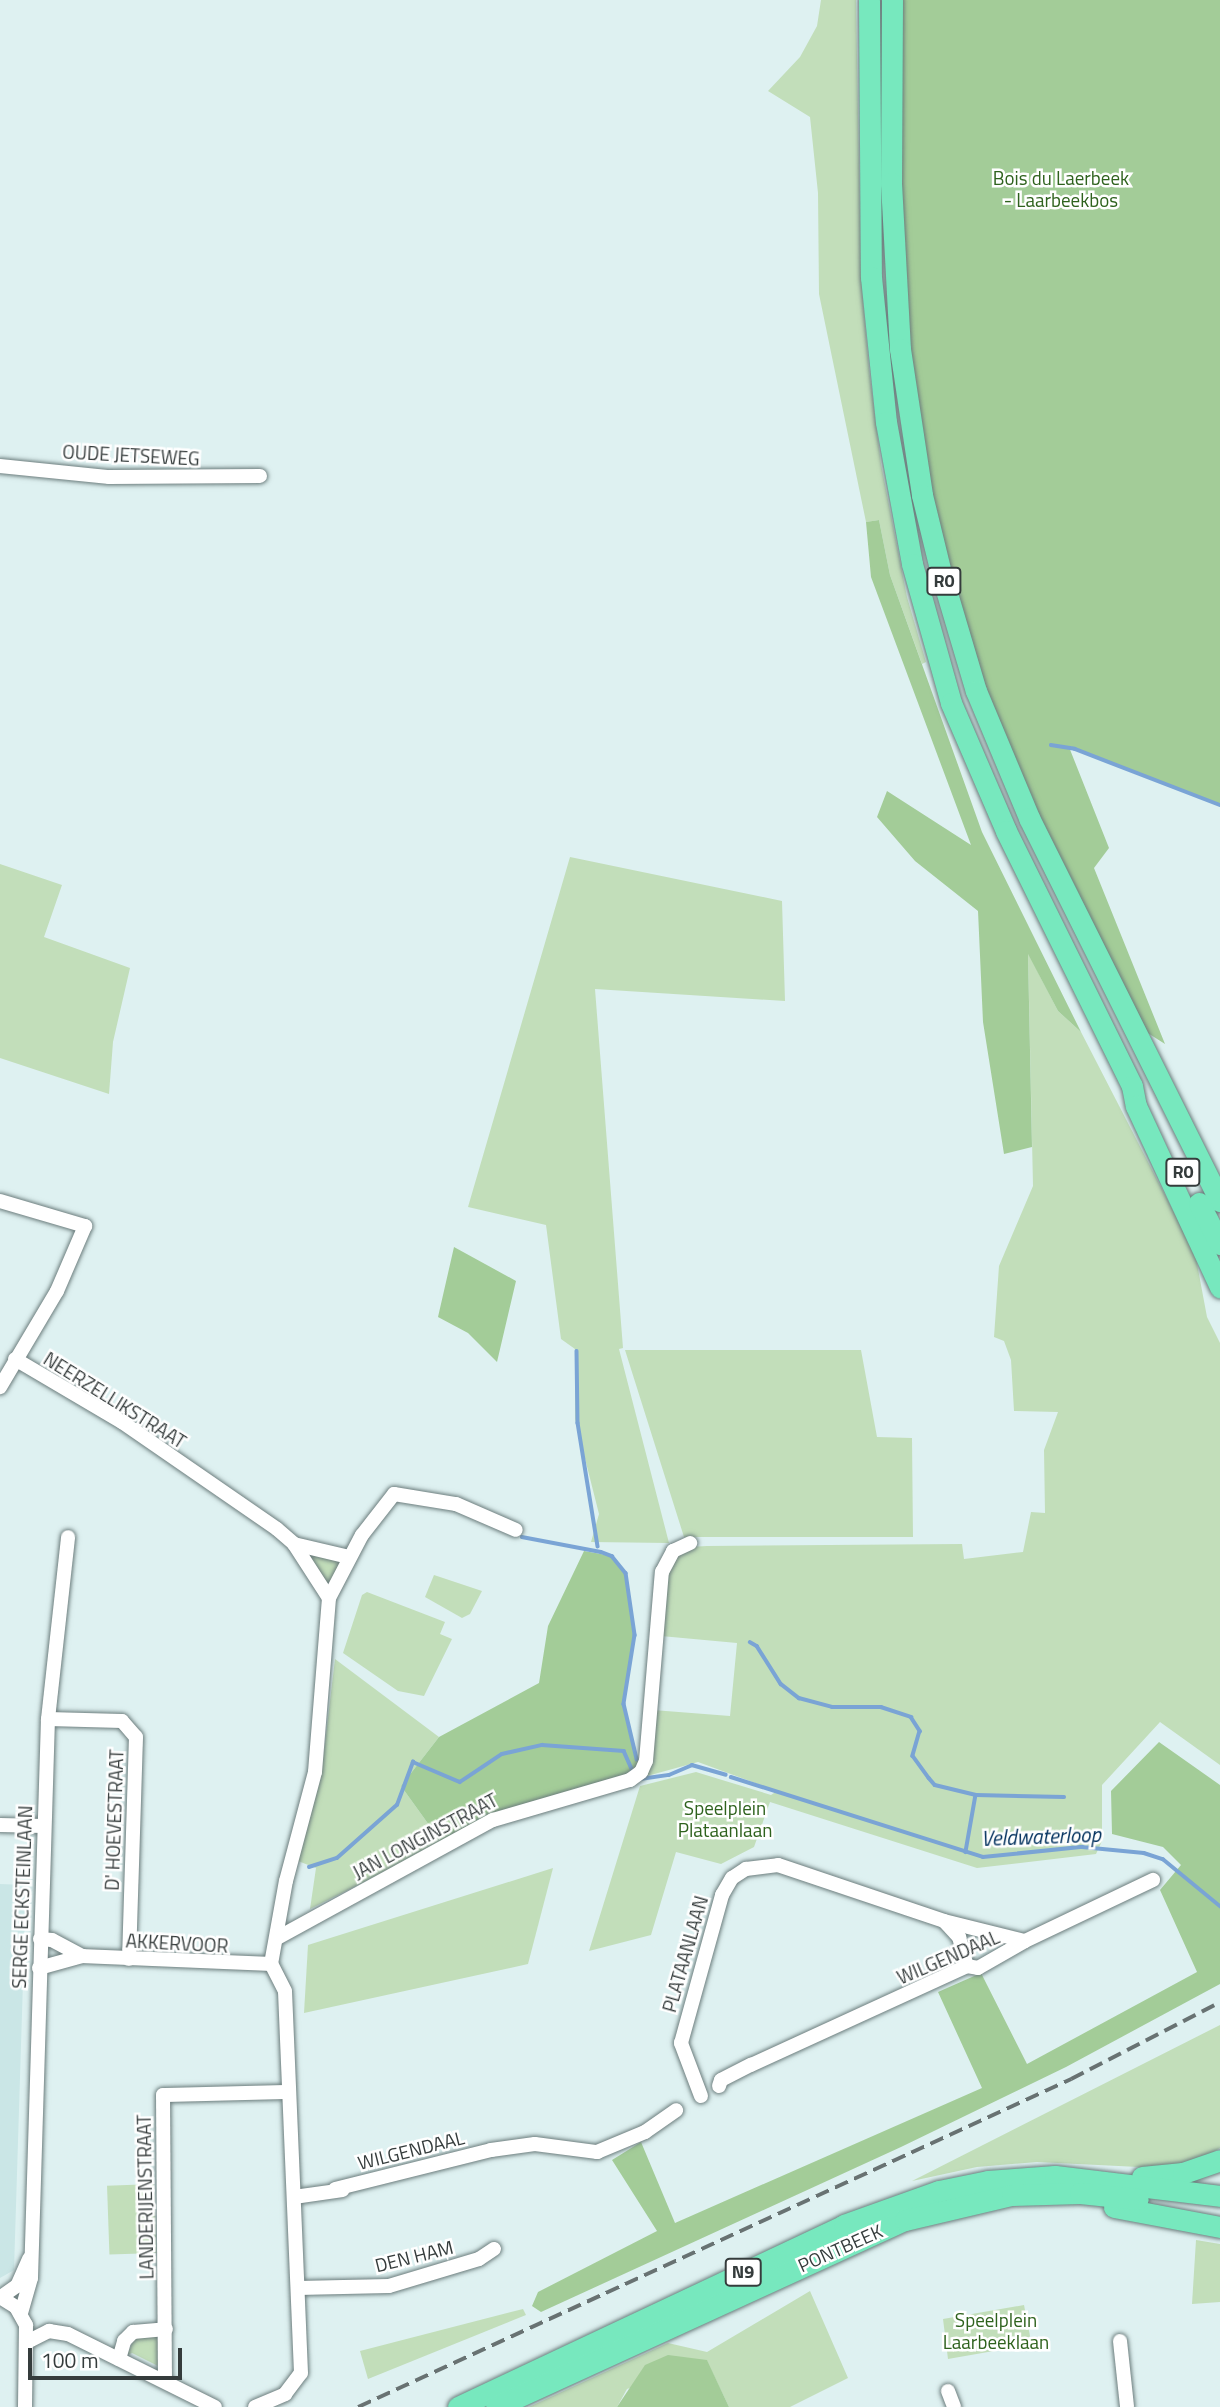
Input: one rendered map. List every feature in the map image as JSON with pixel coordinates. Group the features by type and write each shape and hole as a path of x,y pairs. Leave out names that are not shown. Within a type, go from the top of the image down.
{"highway":[{"name":"R0","path":"869,0 871,277 886,422 912,564 951,703 1006,831 1132,1086 1145,1101 1220,1244"},
{"name":"R0","path":"892,0 891,183 901,349 922,495 941,573 976,691 1028,818 1220,1201"},
{"path":"1132,1086 1136,1106 1220,1287"},
{"path":"1217,2211 1099,2203 1087,2186 1183,2173 1220,2160"},
{"name":"N9","path":"458,2407 889,2208 988,2181 1024,2176 1217,2211"},
{"name":"PONTBEEK","path":"496,2407 905,2220 979,2199 1087,2186"}],"street":[{"name":"OUDE JETSEWEG","path":"0,466 109,477 260,476"},
{"path":"0,1201 85,1226 57,1291 0,1387"},
{"name":"NEERZELLIKSTRAAT","path":"15,1359 122,1422 295,1544"},
{"path":"255,2407 285,2394 300,2373 285,1991 271,1964 279,1937 286,1881 315,1772 330,1598 349,1557 394,1494 456,1504 516,1530"},
{"name":"SERGE ECKSTEINLAAN","path":"21,2313 31,2278 48,1718 68,1537"},
{"name":"JAN LONGINSTRAAT","path":"279,1937 493,1820 630,1780 641,1772 646,1760 662,1572 673,1551 690,1543"},
{"path":"295,1544 349,1557"},
{"path":"295,1544 330,1598"},
{"name":"D' HOEVESTRAAT","path":"48,1718 121,1721 136,1737 129,1959"},
{"path":"0,1825 43,1826"},
{"name":"PLATAANLAAN","path":"701,2096 681,2043 722,1895 739,1872 759,1864 778,1865 944,1921 1024,1941"},
{"name":"WILGENDAAL","path":"293,2197 491,2150 535,2144 597,2152 719,2086 754,2071 757,2065 967,1966 978,1968 1024,1941 1153,1880"},
{"path":"944,1921 959,1937 967,1966"},
{"name":"AKKERVOOR","path":"40,1939 52,1940 82,1956"},
{"name":"AKKERVOOR","path":"39,1968 82,1956 271,1964"},
{"name":"LANDERIJENSTRAAT","path":"165,2381 163,2095 288,2092"},
{"name":"DEN HAM","path":"298,2288 389,2286 479,2259 494,2249"},
{"name":"SERGE ECKSTEINLAAN","path":"0,2297 17,2286 30,2258"},
{"path":"0,2297 21,2313 27,2345 26,2407"},
{"path":"119,2359 124,2341 133,2332 166,2329"},
{"path":"27,2345 49,2331 68,2334 215,2407"},
{"path":"1120,2341 1127,2407"},
{"path":"948,2391 954,2407"}],"shaded area":[{"path":"0,1884 26,1885 14,2270 0,2278"}],"green space":[{"path":"821,0 856,0 861,278 869,369 881,464 907,597 926,662 922,664 890,575 879,520 866,522 819,294 818,193 810,117 768,91 800,57 817,26"},
{"name":"Bois du Laerbeek - Laarbeekbos","path":"902,0 1220,0 1220,805 1069,747 1109,848 1094,868 1165,1044 1143,1030 1038,814 986,687 951,571 932,493 910,348 901,183"},
{"path":"879,520 890,575 982,832 1081,1032 1058,1011 1028,954 1032,1147 1004,1154 983,1022 978,911 915,861 877,817 887,791 971,845 871,577 866,522"},
{"path":"570,857 782,901 785,1001 595,989 623,1348 619,1349 669,1543 591,1542 599,1514 575,1419 575,1349 561,1339 546,1225 468,1207"},
{"path":"0,864 62,885 44,937 130,968 113,1042 109,1094 0,1058"},
{"name":"Speelplein Plataanlaan","path":"1028,953 1058,1011 1081,1032 1195,1253 1207,1317 1220,1343 1220,1765 1160,1722 1102,1785 1102,1841 1096,1854 977,1868 770,1802 754,1847 721,1864 676,1852 651,1935 589,1951 640,1786 696,1772 771,1795 777,1791 698,1762 647,1776 653,1710 730,1716 737,1643 661,1636 670,1561 689,1547 707,1546 962,1544 964,1559 1023,1552 1031,1512 1045,1513 1044,1450 1058,1412 1014,1411 1011,1360 1004,1341 994,1337 999,1266 1033,1186"},
{"path":"454,1247 516,1281 497,1362 468,1333 438,1317"},
{"path":"625,1350 861,1350 877,1437 912,1438 913,1537 684,1537"},
{"path":"584,1551 612,1556 626,1573 635,1635 624,1704 640,1768 637,1773 442,1843 401,1786 439,1737 539,1683 548,1626"},
{"path":"306,1552 342,1562 329,1584 326,1583"},
{"path":"434,1575 482,1591 470,1614 462,1618 425,1597"},
{"path":"367,1592 445,1622 440,1634 452,1639 424,1696 398,1691 343,1653 362,1595"},
{"path":"335,1659 439,1737 401,1786 442,1843 310,1909 316,1868 298,1861 321,1777"},
{"path":"1159,1742 1220,1785 1220,1984 1066,2067 901,2147 541,2312 532,2306 538,2292 657,2231 612,2160 641,2142 675,2223 982,2088 938,1992 981,1973 1027,2064 1197,1972 1160,1890 1181,1865 1163,1847 1112,1834 1111,1791"},
{"path":"553,1868 528,1964 304,2013 308,1945"},
{"path":"1220,2025 1220,2148 1203,2158 1159,2168 1037,2162 977,2167 912,2181"},
{"path":"154,2184 156,2253 109,2255 107,2186"},
{"path":"1196,2240 1220,2244 1220,2302 1192,2304"},
{"path":"810,2291 848,2378 790,2407 729,2407 707,2361 627,2389 617,2407 529,2407 668,2343 707,2352"},
{"name":"Speelplein Laarbeeklaan","path":"1024,2305 1030,2336 1023,2346 948,2359 943,2319"},
{"path":"523,2309 526,2315 368,2379 360,2351"},
{"path":"136,2335 159,2337 164,2369 132,2353 127,2355"},
{"path":"668,2355 707,2360 729,2407 617,2407 645,2365"}],"waterway":[{"path":"1051,745 1075,749 1220,805"},
{"path":"577,1351 578,1423 598,1546"},
{"path":"522,1537 601,1552 612,1556 626,1573 635,1635 624,1704 637,1759"},
{"path":"750,1642 757,1646 781,1684 799,1698 832,1707 881,1707 911,1717 920,1731 913,1756 929,1778 935,1785 976,1795 966,1852"},
{"name":"Veldwaterloop","path":"309,1867 337,1858 397,1805 413,1762 460,1782 502,1754 542,1745 624,1751 633,1771"},
{"name":"Veldwaterloop","path":"640,1779 669,1775 692,1765 726,1775"},
{"name":"Veldwaterloop","path":"731,1777 983,1857 1082,1847 1144,1853 1163,1859 1220,1906"},
{"path":"976,1795 1064,1797"}],"railway":[{"path":"358,2407 1071,2079 1220,2002"}]}
